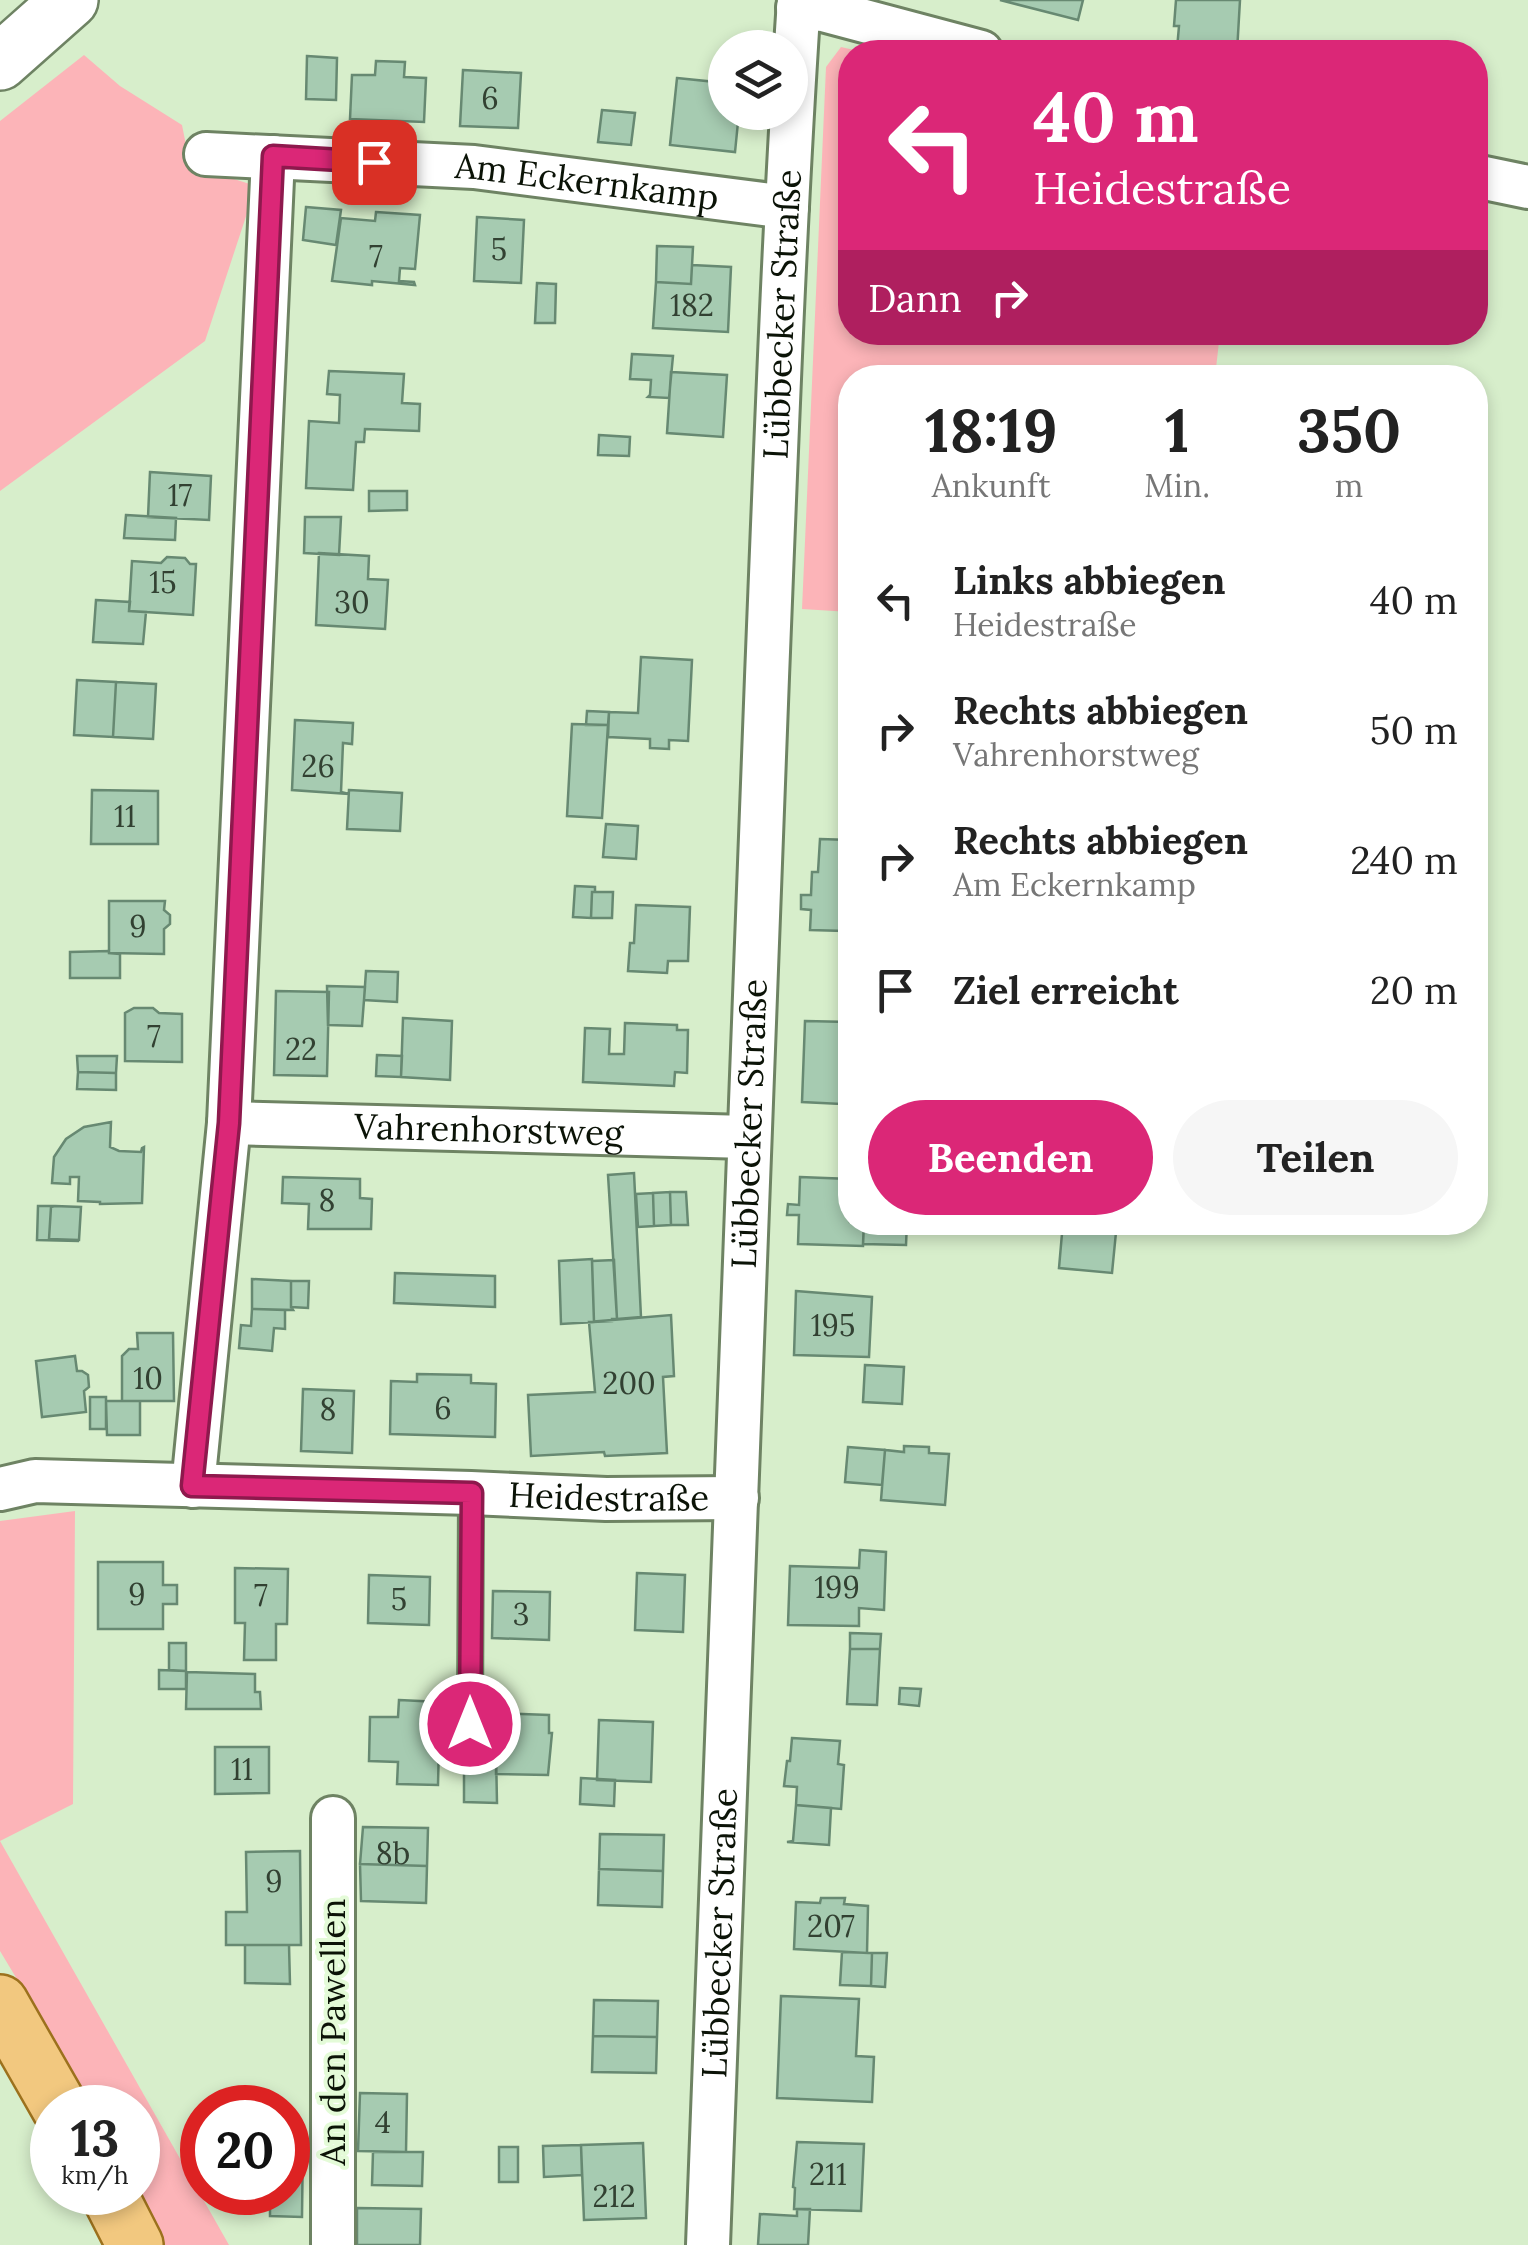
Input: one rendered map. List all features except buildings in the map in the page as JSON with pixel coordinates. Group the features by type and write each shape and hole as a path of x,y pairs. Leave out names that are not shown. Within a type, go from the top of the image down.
{"main road":[{"path":"0,2003 47,2085"},
{"path":"120,2215 135,2245"}],"street":[{"path":"0,62 70,0"},
{"path":"798,4 936,40"},
{"name":"Lübbecker Straße","path":"708,2245 747,1137 798,4"},
{"name":"Am Eckernkamp","path":"206,154 474,168 787,207"},
{"path":"192,1486 229,1123 273,156"},
{"path":"1488,179 1528,187"},
{"name":"Vahrenhorstweg","path":"229,1123 747,1137"},
{"name":"Heidestraße","path":"0,1489 35,1481 606,1499 737,1498"},
{"name":"An den Pawellen","path":"332,2245 334,1818"}],"lane":[{"path":"470,1724 472,1493"}],"shaded area":[{"path":"838,51 838,345 1219,345 1216,365 838,365 838,611 802,609 826,67"},
{"path":"84,55 120,86 182,125 190,165 256,186 205,341 0,491 0,121"},
{"path":"75,1511 73,1804 0,1841 0,1521"},
{"path":"0,1841 138,2085 81,2085 0,1951"},
{"path":"160,2123 180,2159 180,2215 212,2215 229,2245 164,2245 148,2215 160,2215"}],"route":[{"path":"374,162 273,156 229,1123 192,1486 472,1493 470,1724"}]}
